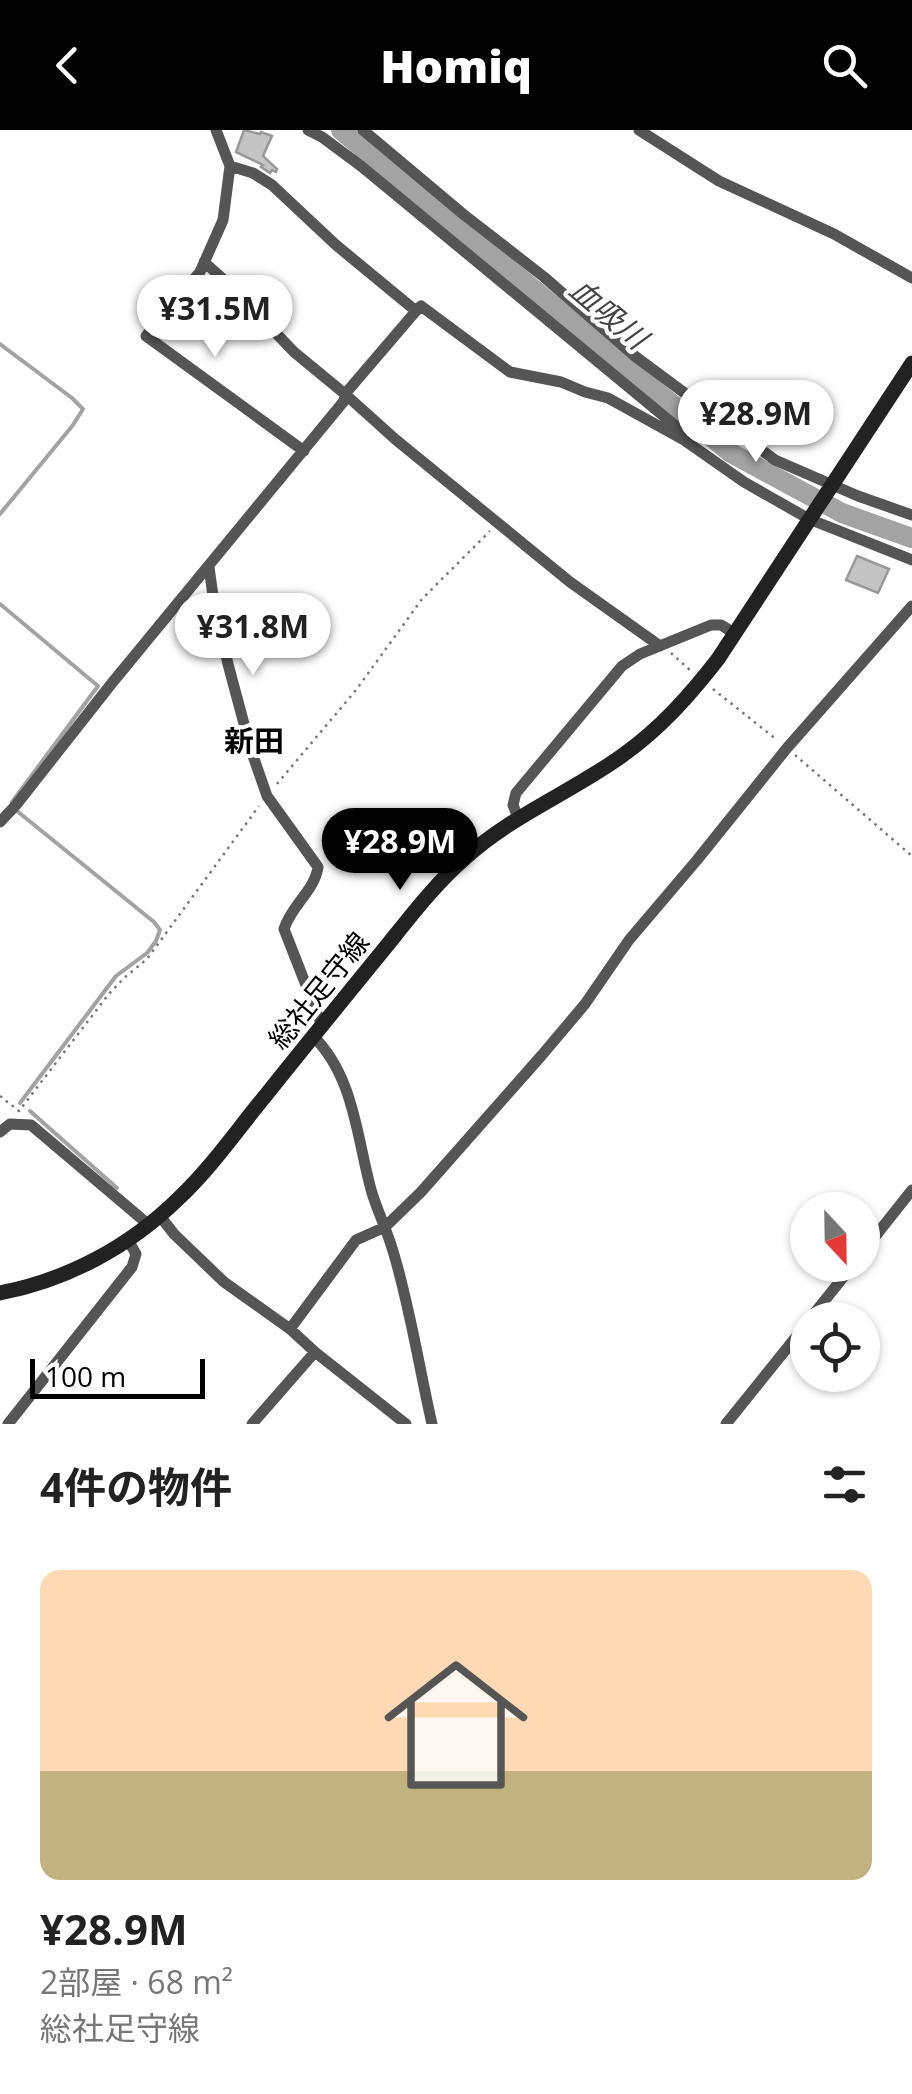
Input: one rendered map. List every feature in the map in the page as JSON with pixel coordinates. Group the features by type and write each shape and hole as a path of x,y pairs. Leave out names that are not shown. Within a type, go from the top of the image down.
{"main road":[{"name":"総社足守線","path":"0,1293 66,1273 128,1240 154,1220 202,1174 440,882 466,856 518,818 622,757 684,702 718,659 912,363"}],"street":[{"path":"216,130 230,166 223,220 200,272 146,336 304,451"},
{"path":"308,130 362,166 682,432 684,440"},
{"path":"362,130 636,357 774,460 830,487 912,514"},
{"path":"639,130 719,181 834,234 912,278"},
{"path":"230,166 254,173 272,185 336,245 416,311"},
{"path":"204,262 294,352 395,439 570,582 662,646"},
{"path":"0,822 420,306 510,372 561,382 608,398 684,440 744,482 912,560"},
{"path":"209,566 228,664 267,796 318,867 316,879 284,929 318,1031 358,1128 372,1192 398,1272 432,1424"},
{"path":"290,1329 356,1240 385,1227 421,1192 585,1004 622,948 787,748 912,606"},
{"path":"518,818 513,805 516,793 622,666 640,654 711,625 721,625 734,633"},
{"path":"0,1132 10,1124 31,1125 174,1234 224,1282 290,1329 313,1354 406,1424"},
{"path":"880,1230 912,1190"},
{"path":"8,1424 132,1267 136,1254 128,1240"},
{"path":"823,1302 839,1282"},
{"path":"726,1424 790,1344"},
{"path":"252,1424 313,1354"}],"path":[{"path":"0,1096 20,1111 108,995 148,959 267,796 356,690 422,599 497,524"},
{"path":"662,646 912,856"}],"building":[{"path":"244,130 272,136 263,156 276,172 270,173 263,165 236,152"},
{"path":"207,278 228,296 211,315 216,318 205,334 184,319 172,336 163,330"},
{"path":"857,556 889,569 878,593 846,580"}],"waterway":[{"name":"血吸川","path":"341,130 731,453 842,513 912,538"},
{"path":"0,344 83,409 0,514"},
{"path":"0,604 98,686 12,802"},
{"path":"17,811 160,930 147,953 116,976 20,1103"},
{"path":"30,1111 117,1188"}],"district":[{"name":"新田","path":"254,740"}]}
